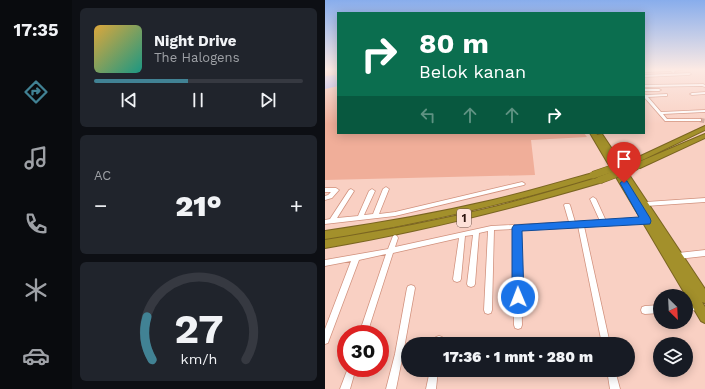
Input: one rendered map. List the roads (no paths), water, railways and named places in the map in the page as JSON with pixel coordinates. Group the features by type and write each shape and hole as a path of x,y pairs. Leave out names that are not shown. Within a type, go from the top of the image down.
{"highway":[{"name":"1","path":"636,164 705,128"},
{"path":"594,134 705,317"},
{"path":"600,134 705,298"},
{"name":"1","path":"325,244 383,235 459,220 528,202 636,164 705,136"},
{"name":"1","path":"325,235 413,221 472,209 597,178"}],"street":[{"path":"645,90 659,90"},
{"path":"692,94 705,93"},
{"path":"645,97 667,95"},
{"path":"645,97 665,119 700,120"},
{"path":"661,113 705,111"},
{"path":"325,222 375,216 395,216 522,184"},
{"path":"375,216 386,189"},
{"path":"325,190 336,190 331,196 325,198"},
{"path":"360,218 372,191"},
{"path":"332,221 351,192"},
{"path":"593,199 604,223"},
{"path":"646,204 705,200"},
{"path":"567,205 573,225"},
{"path":"325,264 491,228 646,221"},
{"path":"581,224 605,337"},
{"path":"488,310 491,228"},
{"path":"517,228 518,325"},
{"path":"471,284 476,232"},
{"path":"457,279 462,235"},
{"path":"366,325 395,238"},
{"path":"678,256 705,253"},
{"path":"325,340 356,258"},
{"path":"391,389 411,288"},
{"path":"693,306 698,306"},
{"path":"645,310 653,309"},
{"path":"345,389 349,377"},
{"path":"431,389 433,377"},
{"path":"612,377 615,389"}],"tunnel":[{"path":"700,120 705,121"}]}
